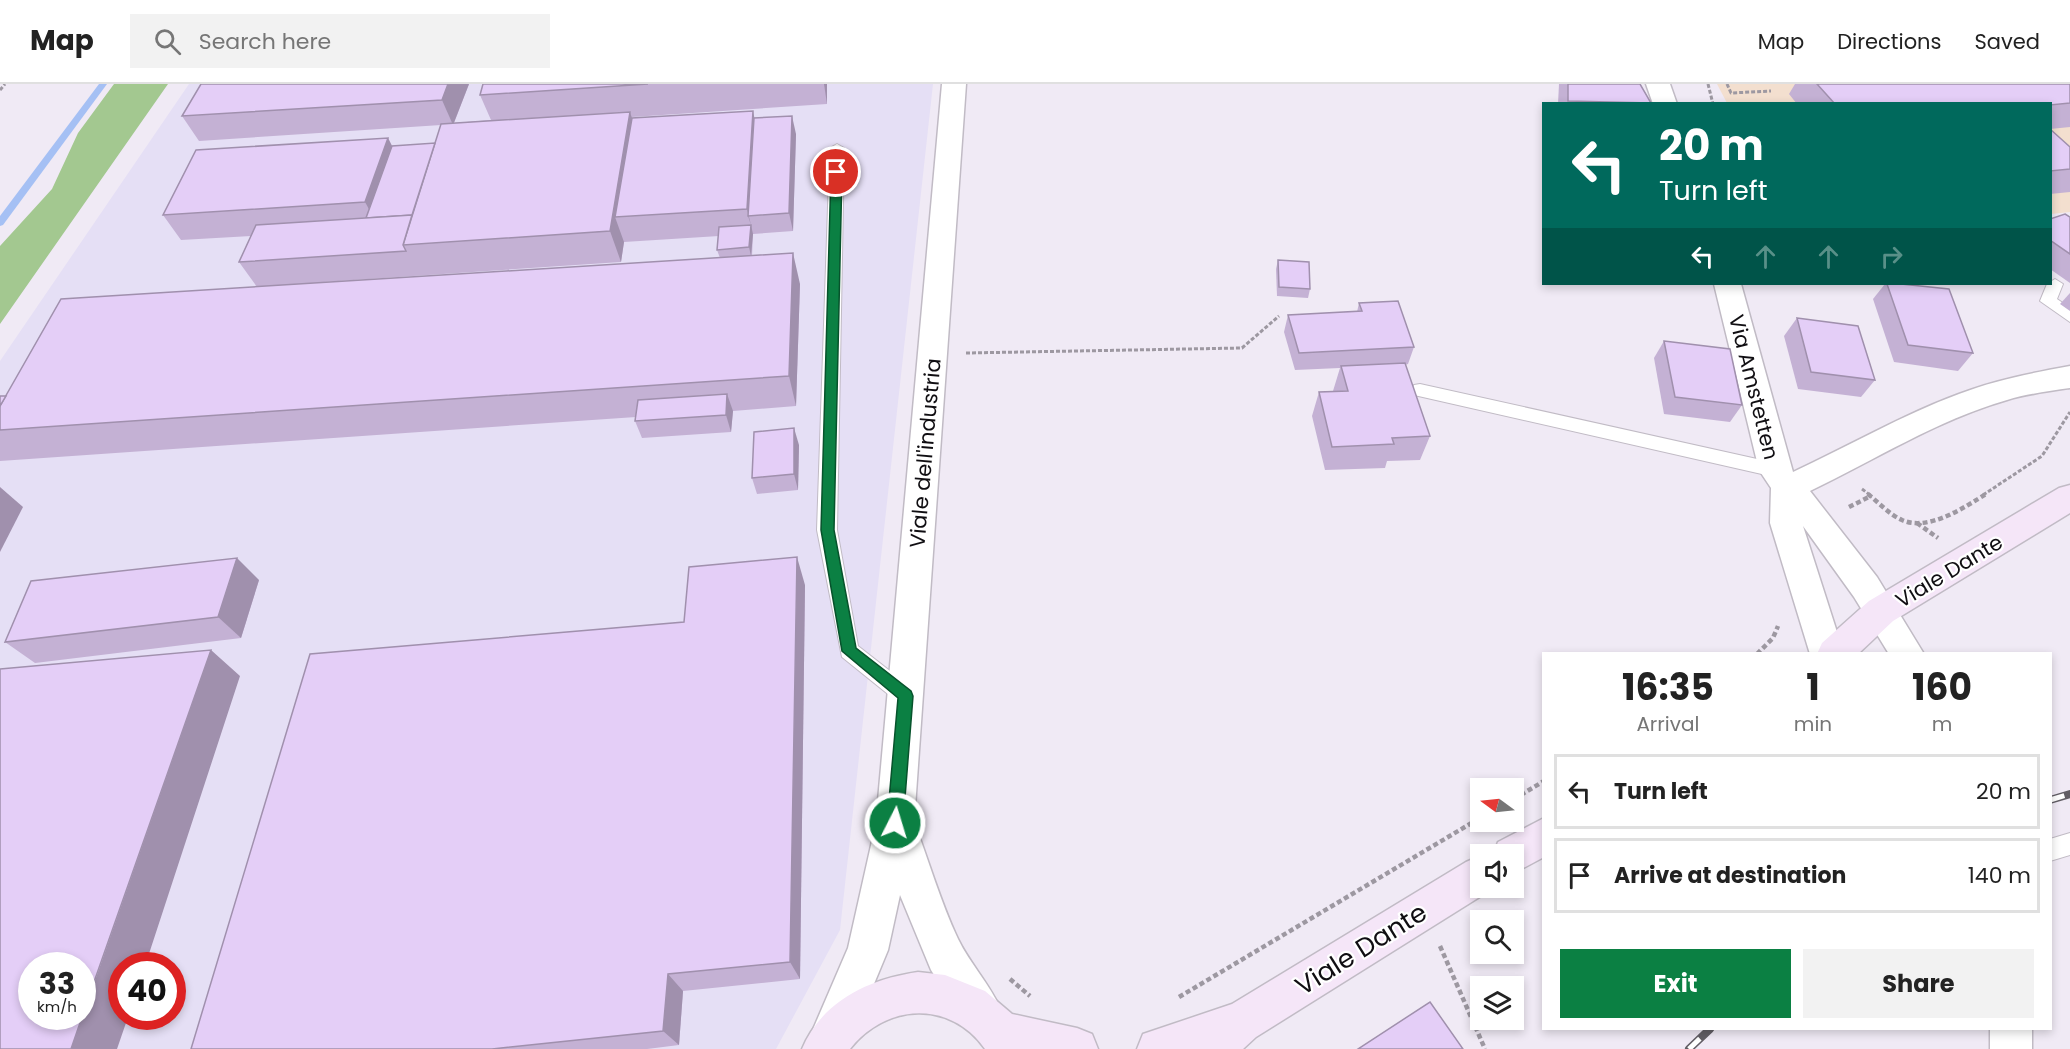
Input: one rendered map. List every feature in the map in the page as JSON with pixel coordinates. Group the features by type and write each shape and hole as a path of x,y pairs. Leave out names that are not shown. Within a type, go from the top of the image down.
{"main road":[{"name":"Viale Dante","path":"1836,652 1881,611 2070,497"},
{"path":"1524,848 1542,837"},
{"name":"Viale Dante","path":"1158,1049 1226,1036 1470,881"},
{"path":"828,1042 858,1011 888,997 919,991 951,996 997,1031 1077,1049"}],"street":[{"name":"Viale dell'industria","path":"828,1042 868,950 895,823 954,84"},
{"path":"1658,84 1664,102"},
{"name":"Via Amstetten","path":"1727,285 1781,479 1786,523 1826,652"},
{"path":"1906,652 1881,611 1818,521 1781,479 1836,467 1899,432 1998,392 2070,377"},
{"name":"Viale dell'industria","path":"895,823 917,889 945,956 997,1031"},
{"path":"2011,1030 2011,1049"}],"lane":[{"path":"837,148 827,530 849,651 906,696"},
{"path":"2055,284 2048,301 2070,316"},
{"path":"1420,390 1781,479"},
{"path":"2052,849 2070,844"}],"path":[{"path":"0,90 6,84"},
{"path":"1708,84 1712,102"},
{"path":"1727,84 1731,93 1771,91"},
{"path":"933,355 1242,348 1279,316"},
{"path":"1871,496 1903,521 1932,522 1961,510 2042,456 2070,412"},
{"path":"1916,523 1942,541"},
{"path":"1524,793 1542,782"},
{"path":"1169,1004 1470,824"},
{"path":"1424,910 1485,1049"},
{"path":"1001,970 1039,1001"}],"shaded area":[{"path":"189,84 933,84 840,930 776,1049 0,1049 0,361"},
{"path":"1717,84 2070,84 2070,212 2052,214 2052,102 1726,102"}],"green space":[{"path":"114,84 168,84 0,324 0,246 52,189 78,133"}],"building":[{"path":"201,84 448,84 442,100 182,116"},
{"path":"483,84 648,84 480,95"},
{"path":"1568,84 1640,84 1650,102 1610,102 1568,101"},
{"path":"1817,84 2070,84 2070,103 2052,105 2052,102 1833,102"},
{"path":"753,111 747,209 615,217 632,118"},
{"path":"630,112 610,231 403,245 441,124"},
{"path":"792,116 789,213 748,216 754,118"},
{"path":"2052,131 2070,147 2070,169 2052,171"},
{"path":"388,138 365,202 163,215 196,150"},
{"path":"435,143 412,215 366,218 392,146"},
{"path":"2065,214 2070,217 2070,254 2052,241 2052,218"},
{"path":"412,215 403,245 406,251 239,262 256,225"},
{"path":"751,225 749,247 717,250 719,227"},
{"path":"793,253 789,376 0,430 0,406 61,299"},
{"path":"1278,260 1309,262 1310,289 1279,287"},
{"path":"1887,285 1949,289 1973,353 1908,345"},
{"path":"1398,301 1414,347 1299,353 1288,315 1362,311 1359,303"},
{"path":"1797,318 1858,326 1875,380 1811,372"},
{"path":"1664,341 1730,349 1742,405 1675,397"},
{"path":"1405,363 1430,436 1392,438 1394,444 1332,447 1319,392 1348,391 1341,366"},
{"path":"727,394 726,415 635,421 638,400"},
{"path":"0,396 6,396 0,406"},
{"path":"794,428 794,474 752,478 754,432"},
{"path":"797,557 790,962 668,974 663,1031 492,1049 191,1049 310,654 684,622 689,567"},
{"path":"237,558 218,617 5,642 31,581"},
{"path":"211,650 96,976 96,952 18,952 18,1030 78,1030 71,1049 0,1049 0,669"},
{"path":"1430,1002 1463,1049 1358,1049"}],"waterway":[{"path":"0,223 103,84"}],"railway":[{"path":"2052,799 2070,794"},
{"path":"1689,1049 1709,1030"}],"route":[{"path":"836,172 827,530 849,651 906,696 895,823"}]}
